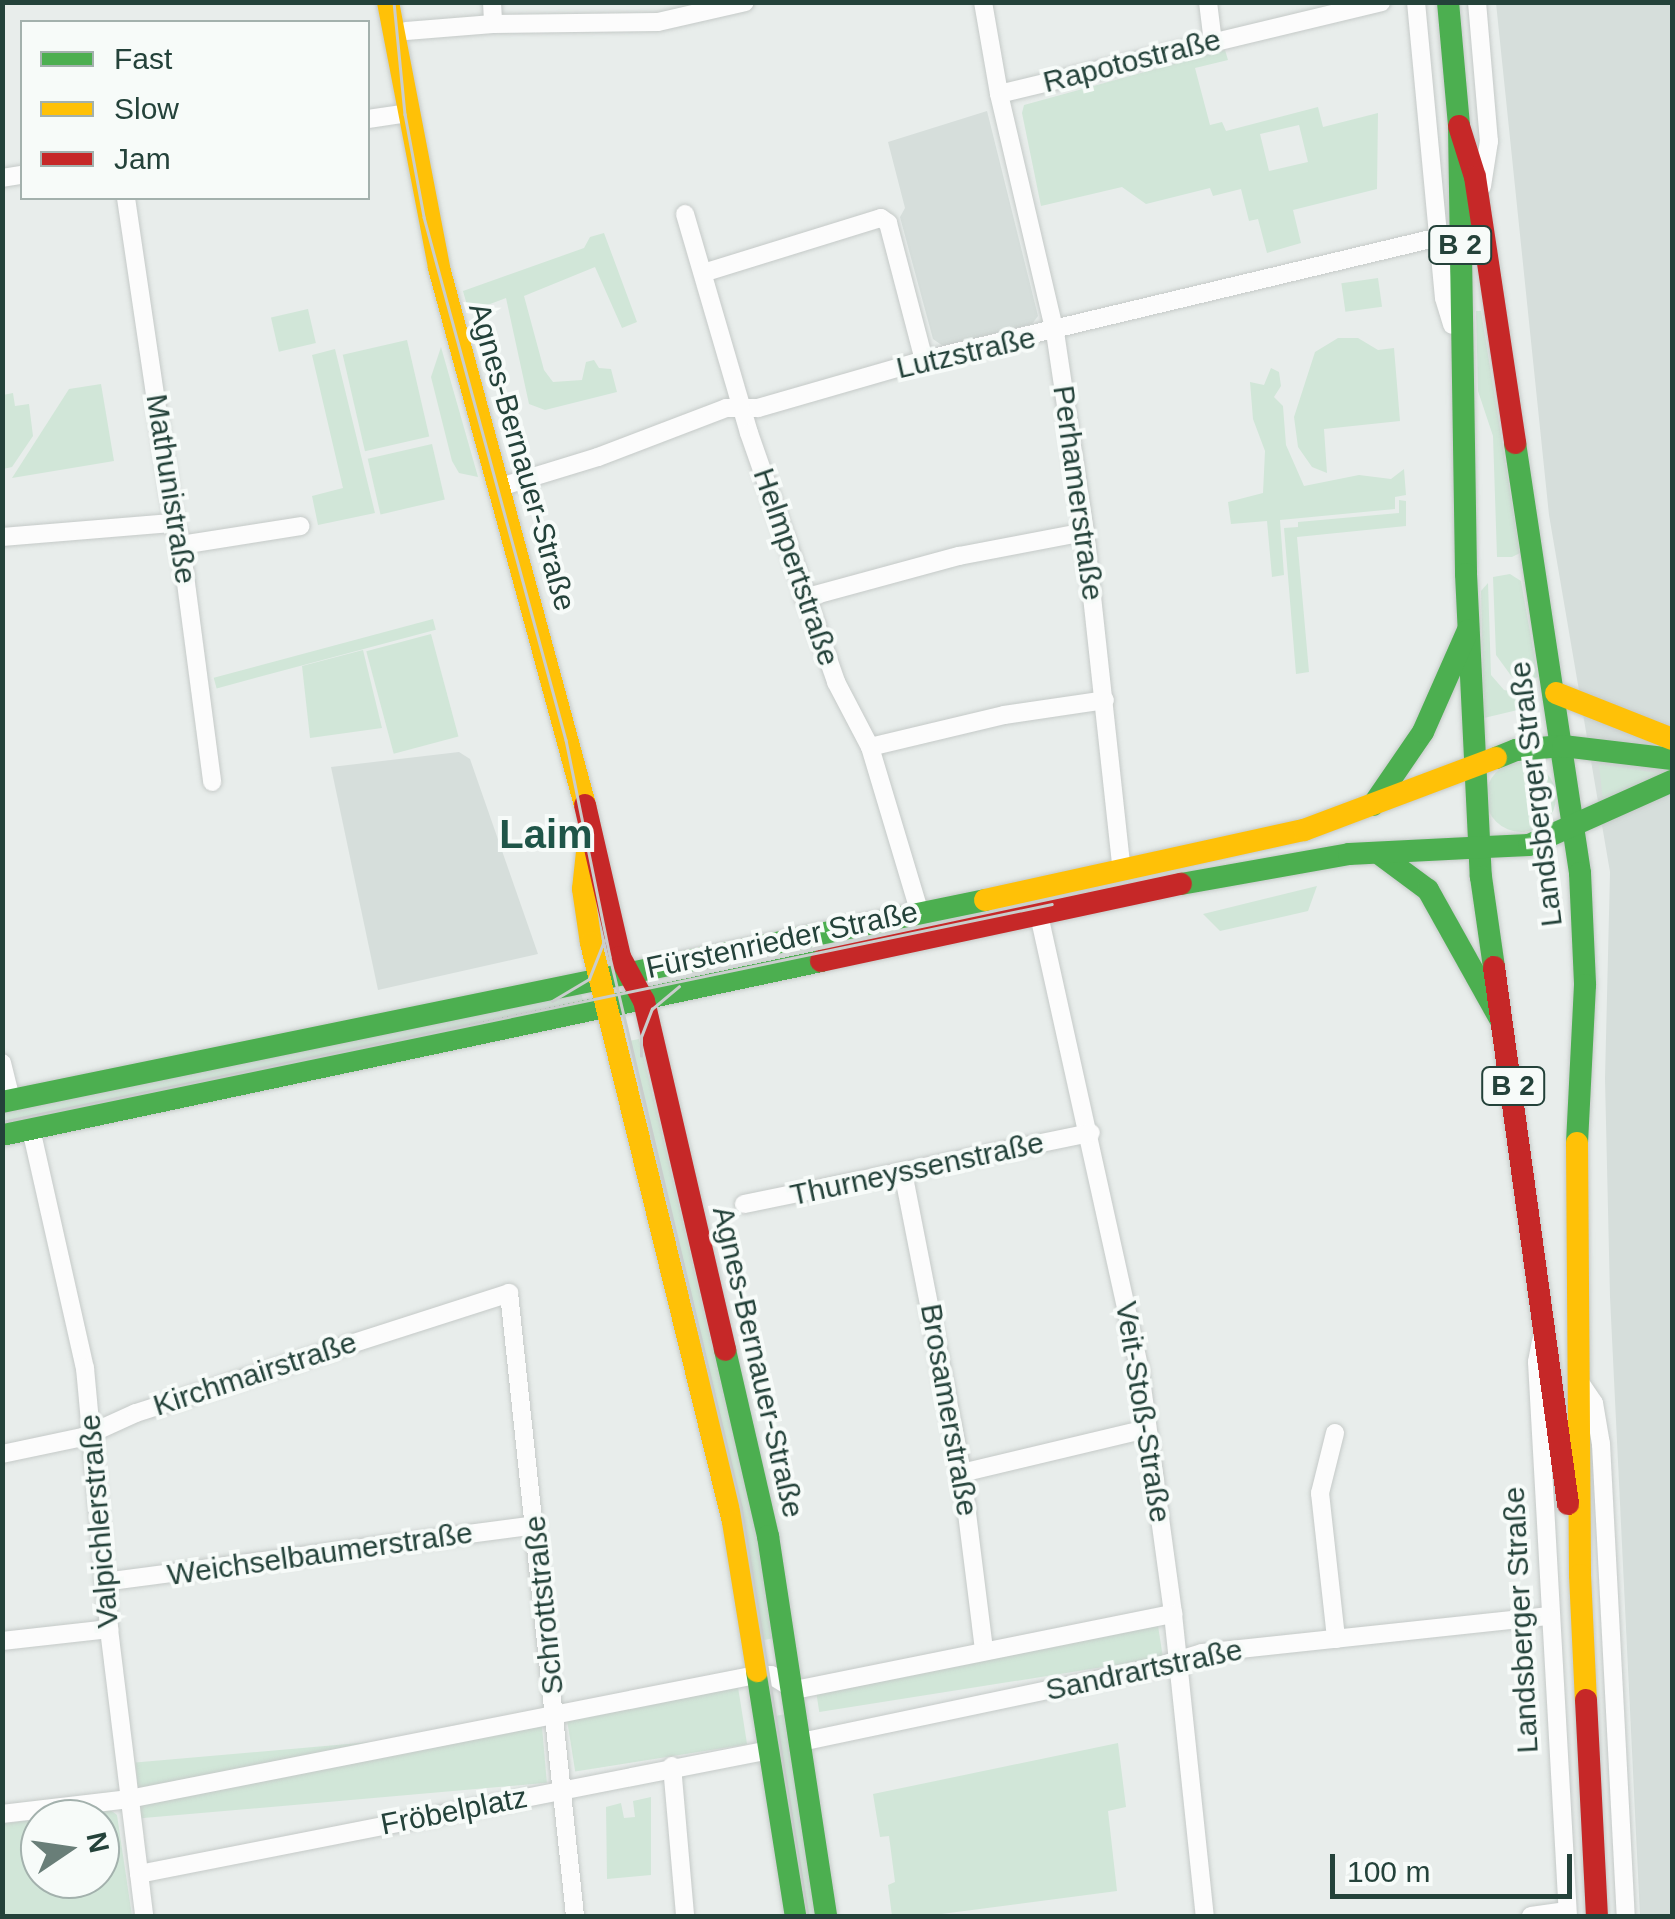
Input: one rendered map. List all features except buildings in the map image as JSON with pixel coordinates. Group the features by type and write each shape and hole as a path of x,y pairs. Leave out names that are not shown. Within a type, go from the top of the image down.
{"main road":[{"name":"Agnes-Bernauer-Straße","path":"388,2 438,268 570,739 589,833 628,975 644,1001 768,1536 795,1690 826,1916"},
{"name":"Agnes-Bernauer-Straße","path":"404,2 407,104"},
{"name":"Landsberger Straße","path":"1448,2 1459,126 1456,181 1464,365 1468,630 1479,850 1580,1574"},
{"name":"Landsberger Straße","path":"1459,126 1480,206 1574,827 1585,985 1577,1150 1580,1574 1597,1916"},
{"path":"1373,806 1423,732 1468,630"},
{"path":"1556,692 1672,739"},
{"name":"Fürstenrieder Straße","path":"7,1101 920,914 1304,830 1516,750 1563,746 1672,759"},
{"name":"Fürstenrieder Straße","path":"2,1135 33,1139 606,1008 1272,865 1378,853 1529,845 1672,781"},
{"name":"Agnes-Bernauer-Straße","path":"589,833 582,889 606,1008 734,1522 796,1916"},
{"path":"1378,853 1428,890 1504,1026"}],"street":[{"path":"492,2 493,24"},
{"path":"406,31 493,24 658,22 745,2"},
{"name":"Perhamerstraße","path":"983,2 999,94 1055,332 1085,532 1122,870"},
{"path":"1208,2 1213,41"},
{"name":"Rapotostraße","path":"999,94 1381,2"},
{"name":"Landsberger Straße","path":"1416,2 1444,298 1464,365"},
{"name":"Landsberger Straße","path":"1478,2 1489,142 1480,206"},
{"path":"370,118 407,104"},
{"name":"Mathunistraße","path":"126,200 174,523 182,546 212,782"},
{"name":"Helmpertstraße","path":"685,214 804,598 836,682 870,747 920,914"},
{"path":"703,273 881,218 888,223 924,360"},
{"name":"Lutzstraße","path":"500,487 598,457 726,408 758,408 924,360 1055,332 1438,237"},
{"path":"2,537 174,523"},
{"path":"182,546 301,526"},
{"path":"804,598 959,556 1085,532"},
{"path":"870,747 1004,716 1105,700"},
{"name":"Veit-Stoß-Straße","path":"1039,915 1140,1372 1173,1614 1205,1916"},
{"path":"2,1063 7,1101"},
{"name":"Thurneyssenstraße","path":"744,1204 1090,1134"},
{"name":"Valpichlerstraße","path":"33,1139 73,1305 91,1430 109,1629 144,1916"},
{"name":"Brosamerstraße","path":"903,1172 962,1473 984,1650"},
{"name":"Kirchmairstraße","path":"2,1454 83,1436 91,1430 508,1293"},
{"name":"Schrottstraße","path":"508,1293 556,1714 574,1916"},
{"name":"Landsberger Straße","path":"1546,1321 1537,1362 1567,1914"},
{"name":"Landsberger Straße","path":"1578,1381 1594,1403 1601,1444 1626,1916"},
{"path":"962,1473 1146,1430"},
{"path":"1335,1432 1320,1493 1336,1639"},
{"name":"Weichselbaumerstraße","path":"104,1582 535,1525"},
{"name":"Landsberger Straße","path":"1582,1612 1609,1610"},
{"name":"Sandrartstraße","path":"795,1690 1173,1614"},
{"name":"Sandrartstraße","path":"801,1742 1202,1652 1550,1616"},
{"path":"2,1641 109,1629"},
{"path":"2,1814 130,1800 756,1675 771,1675 795,1690"},
{"name":"Fröbelplatz","path":"139,1874 672,1766 769,1750"},
{"path":"672,1766 685,1916"},
{"path":"1531,1916 1567,1914"}],"shaded area":[{"path":"1496,3 1672,3 1672,1916 1640,1916 1610,1297 1605,1079 1610,872 1549,515"},
{"path":"987,111 1038,316 1032,324 943,346 933,339 900,217 905,208 888,142"},
{"path":"459,752 470,759 538,954 378,990 331,767"}],"green space":[{"path":"1225,50 1228,60 1195,68 1210,125 1222,122 1226,131 1318,107 1323,127 1378,113 1377,189 1293,210 1301,243 1267,253 1258,219 1249,221 1241,189 1213,196 1210,188 1146,204 1122,187 1041,206 1022,113 1024,105","holes":["1299,125 1308,162 1269,171 1260,134"]},
{"path":"604,233 637,322 622,328 595,267 524,296 544,370 553,382 582,380 586,362 594,360 599,368 611,369 617,392 545,410 529,404 506,298 469,312 463,291 584,248 590,237"},
{"path":"1378,278 1382,307 1345,312 1341,283"},
{"path":"308,309 316,343 279,352 271,318"},
{"path":"1476,311 1481,311 1520,553 1512,557 1497,557 1493,436 1478,391"},
{"path":"1338,338 1358,338 1378,350 1394,348 1400,421 1324,429 1327,473 1312,467 1298,447 1294,417 1315,352"},
{"path":"407,340 429,436 365,451 343,355"},
{"path":"441,347 478,477 459,473 452,461 431,377"},
{"path":"335,349 375,513 318,525 312,496 343,488 312,355"},
{"path":"1271,368 1279,372 1281,386 1274,397 1283,406 1286,445 1304,486 1359,475 1391,479 1404,469 1406,495 1395,497 1395,509 1280,520 1284,575 1272,577 1267,521 1231,524 1228,502 1263,493 1265,451 1253,419 1250,382 1264,385"},
{"path":"101,384 114,461 12,478 69,389"},
{"path":"13,393 15,406 29,404 33,436 12,467 3,469 3,395"},
{"path":"432,444 445,500 381,514 368,459"},
{"path":"1399,500 1406,501 1406,526 1297,537 1309,672 1296,674 1284,528 1298,527 1298,522 1399,513"},
{"path":"1510,574 1521,581 1538,677 1530,680 1512,677 1496,655 1493,577"},
{"path":"1488,583 1491,675 1504,690 1534,696 1539,705 1484,718 1481,591"},
{"path":"433,619 436,630 217,688 214,678"},
{"path":"431,634 458,736 394,754 366,651"},
{"path":"363,650 382,728 310,738 302,666"},
{"path":"1521,762 1546,772 1556,797 1546,822 1521,832 1496,822 1486,797 1496,772"},
{"path":"1599,764 1664,774 1603,801"},
{"path":"1317,886 1308,911 1220,931 1203,914"},
{"path":"581,993 584,1004 3,1128 2,1109"},
{"path":"639,1039 781,1637 758,1641 629,1041"},
{"path":"1158,1626 1163,1658 819,1712 814,1680"},
{"path":"738,1687 747,1744 575,1772 566,1714"},
{"path":"790,1713 818,1916 803,1916 771,1717"},
{"path":"542,1727 547,1783 140,1818 136,1763"},
{"path":"1118,1743 1126,1807 1108,1811 1117,1891 926,1916 892,1916 888,1885 895,1882 889,1836 880,1837 873,1794"},
{"path":"651,1797 651,1875 607,1879 606,1807 621,1803 624,1818 635,1817 633,1801"},
{"path":"20,1821 20,1899 120,1899 120,1835 132,1916 3,1916 2,1824"}],"tram line":[{"path":"394,2 405,114 424,217 566,740 610,957 741,1507 808,1916"},
{"path":"2,1122 1052,904"},
{"path":"552,1001 589,979 604,941"},
{"path":"641,1056 641,1037 652,1009 679,986"}],"traffic: fast":[{"path":"1448,2 1459,126 1466,574 1481,877 1494,967"},
{"path":"1515,443 1580,873 1585,985 1577,1143"},
{"path":"1373,805 1423,732 1468,630"},
{"path":"1496,758 1516,750 1563,746 1672,759"},
{"path":"1181,884 1349,854 1529,845 1672,781"},
{"path":"1378,853 1428,890 1500,1019"},
{"path":"2,1102 985,900"},
{"path":"2,1135 821,961"},
{"path":"725,1350 768,1536 826,1916"},
{"path":"757,1671 796,1916"}],"traffic: slow":[{"path":"388,2 439,268 585,805"},
{"path":"1556,693 1672,739"},
{"path":"985,900 1304,830 1496,758"},
{"path":"588,843 583,889 591,943 733,1522 757,1671"},
{"path":"1577,1143 1580,1575 1586,1700"}],"traffic: jam":[{"path":"1459,126 1475,177 1515,443"},
{"path":"585,805 620,957 644,1001 725,1350"},
{"path":"821,961 1181,884"},
{"path":"1494,967 1568,1504"},
{"path":"1586,1700 1597,1916"}],"district":[{"name":"Laim","path":"546,834"}]}
